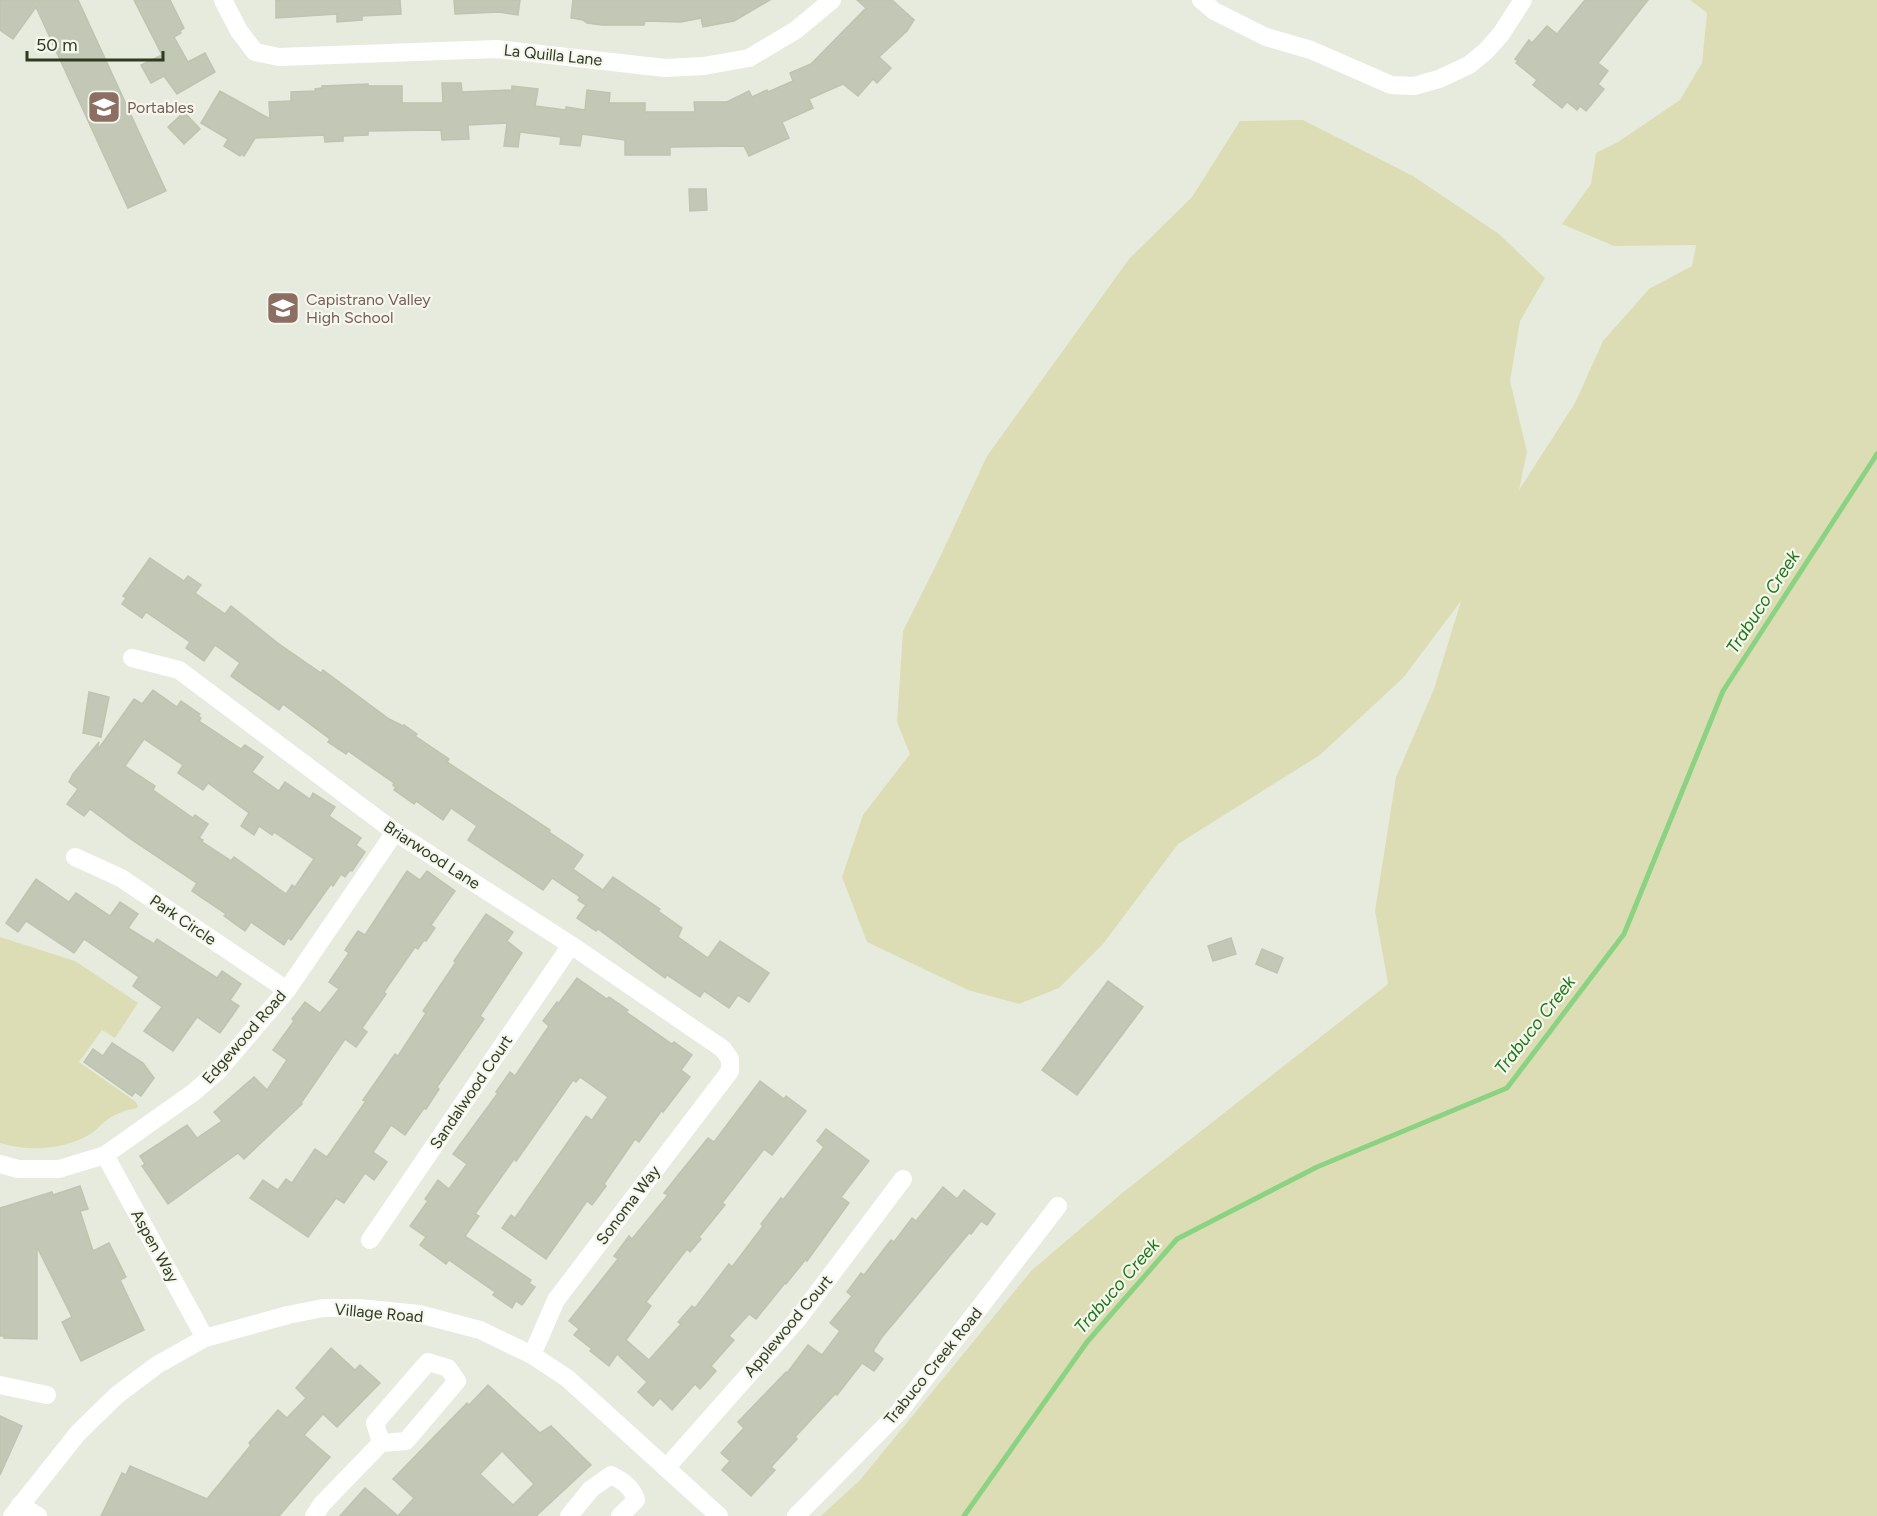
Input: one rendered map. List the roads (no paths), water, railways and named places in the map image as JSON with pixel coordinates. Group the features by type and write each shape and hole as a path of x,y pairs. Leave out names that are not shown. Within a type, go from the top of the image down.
{"street":[{"name":"La Quilla Lane","path":"223,0 255,52 279,57 497,49 665,68 704,66 749,58 796,30 831,0"},
{"path":"1201,0 1214,11 1266,37 1311,50 1391,85 1414,86 1439,79 1470,65 1501,34 1523,0"},
{"name":"Briarwood Lane","path":"132,658 178,670 395,832 571,945 723,1049 730,1059"},
{"name":"Edgewood Road","path":"0,1164 18,1169 59,1169 105,1155 194,1092 218,1071 286,990 395,832"},
{"name":"Park Circle","path":"75,857 121,878 286,990"},
{"name":"Sandalwood Court","path":"370,1239 571,945"},
{"name":"Sonoma Way","path":"532,1355 556,1300 730,1071 730,1059"},
{"name":"Aspen Way","path":"105,1155 205,1338"},
{"name":"Applewood Court","path":"666,1468 797,1320 903,1179"},
{"name":"Trabuco Creek Road","path":"796,1516 899,1412 1058,1206"},
{"name":"Village Road","path":"16,1510 78,1433 117,1395 157,1365 205,1338 288,1315 323,1308 359,1308 419,1314 480,1330 532,1355 567,1378 719,1516"},
{"path":"314,1516 322,1504 381,1443 406,1441 457,1381 448,1368 428,1362 412,1378 375,1423 381,1443"},
{"path":"0,1384 47,1395"},
{"path":"569,1516 591,1490 611,1475 621,1480 633,1491 636,1500 620,1516"},
{"path":"16,1510 38,1516"}],"waterway":[{"name":"Trabuco Creek","path":"964,1516 1087,1342 1177,1239 1317,1167 1507,1088 1624,934 1723,691 1877,454"}],"place":[{"name":"Portables","path":"104,107"},
{"name":"Capistrano Valley High School","path":"283,308"}]}
